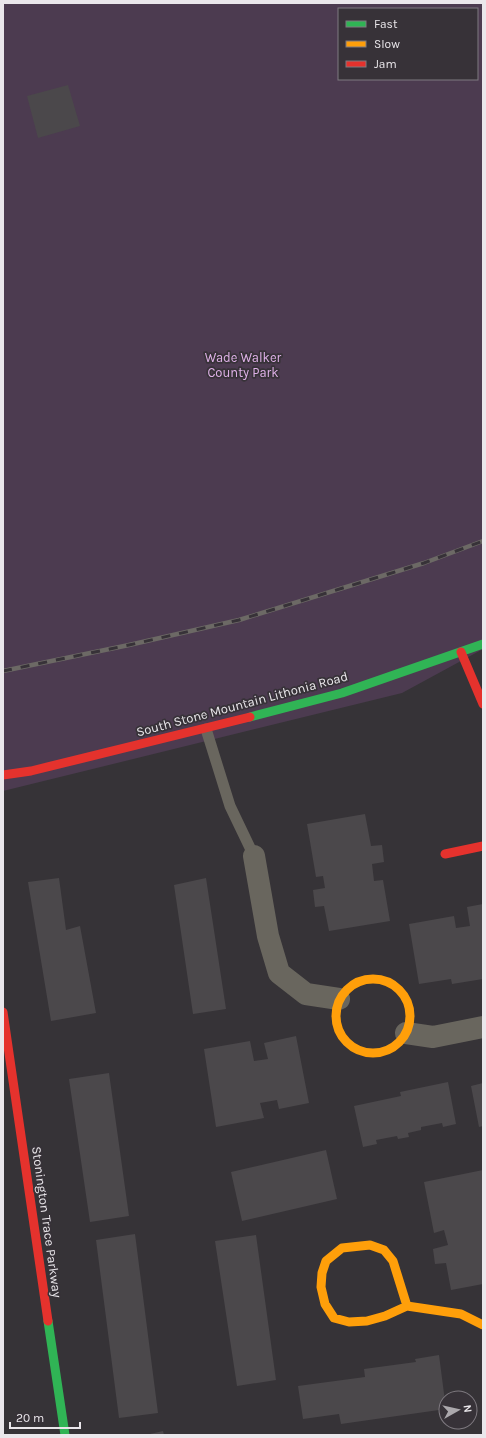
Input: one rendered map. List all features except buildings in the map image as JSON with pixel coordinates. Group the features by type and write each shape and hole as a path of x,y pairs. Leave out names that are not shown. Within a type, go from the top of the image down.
{"street":[{"name":"South Stone Mountain Lithonia Road","path":"3,775 31,771 206,729 342,693 483,644"},
{"path":"461,652 483,704"},
{"path":"446,854 483,846"},
{"path":"254,856 268,936 279,973 306,994 339,999"},
{"path":"367,979 378,979 390,982 399,989 406,999 410,1010 410,1022 406,1033 398,1044 387,1051 375,1054 362,1052 350,1046 336,1025 335,1012 339,999 346,990 356,982 367,979"},
{"name":"Stonington Trace Parkway","path":"3,1012 65,1435"},
{"path":"406,1033 434,1037 483,1027"},
{"path":"407,1306 393,1261 384,1250 370,1246 342,1248 326,1260 322,1273 321,1287 325,1304 334,1318 349,1322 367,1321 385,1316 407,1306 461,1314 483,1325"}],"lane":[{"path":"206,729 230,806 254,856"}],"green space":[{"name":"Wade Walker County Park","path":"3,3 483,3 483,649 402,693 3,791"}],"railway":[{"path":"3,671 129,645 239,620 424,563 483,541"}],"traffic: fast":[{"path":"250,717 342,693 483,644"},
{"path":"48,1321 65,1435"}],"traffic: slow":[{"path":"366,979 380,979 394,985 404,995 410,1009 410,1016 410,1023 404,1037 394,1047 380,1053 366,1053 352,1047 342,1037 336,1023 336,1009 342,995 352,985 366,979"},
{"path":"407,1306 393,1261 384,1250 370,1245 342,1248 326,1261 322,1273 321,1287 325,1304 334,1318 349,1322 367,1321 385,1316 407,1306 461,1314 483,1325"}],"traffic: jam":[{"path":"461,652 483,704"},
{"path":"3,775 31,771 250,717"},
{"path":"445,854 483,846"},
{"path":"3,1012 48,1321"}]}
